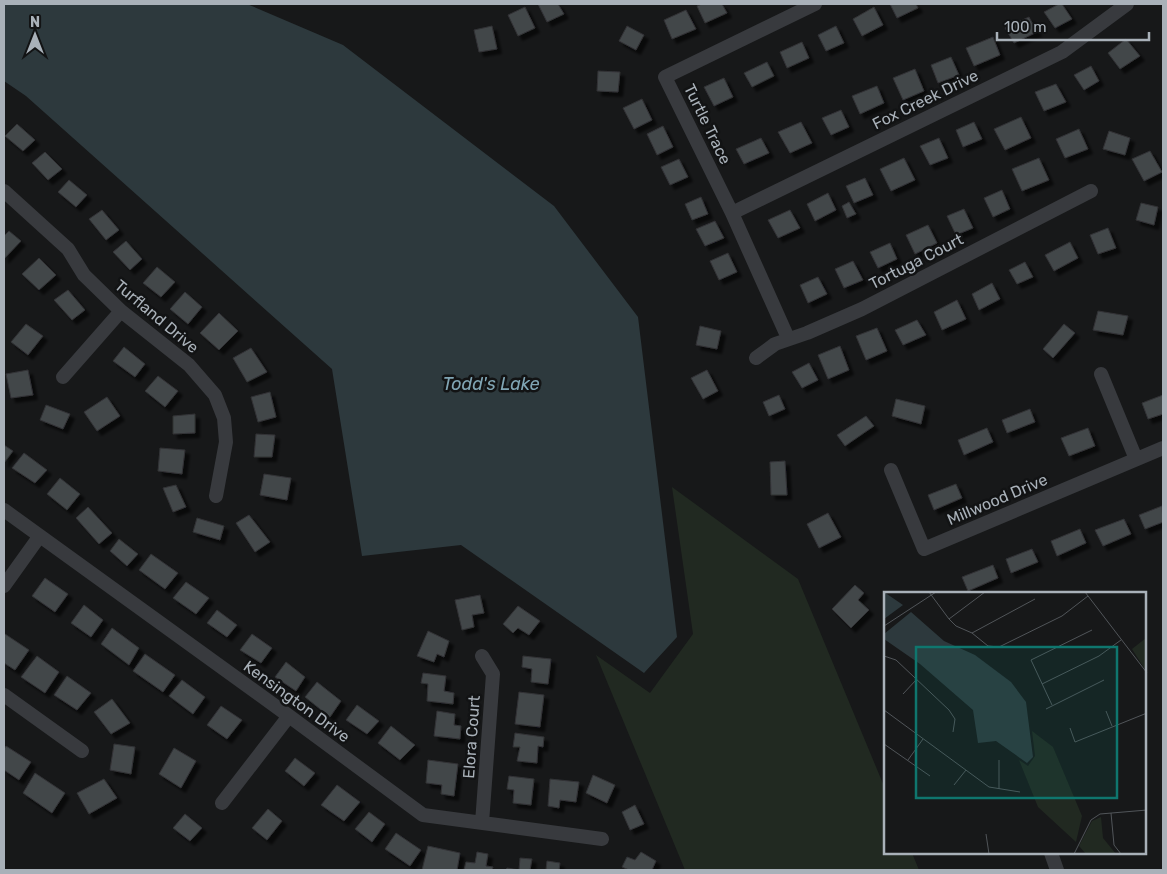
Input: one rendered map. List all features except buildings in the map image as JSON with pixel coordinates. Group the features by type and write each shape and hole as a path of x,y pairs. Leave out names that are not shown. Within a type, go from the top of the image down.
{"street":[{"name":"Turtle Trace","path":"788,338 732,213 665,76 815,4"},
{"name":"Fox Creek Drive","path":"732,213 1062,52 1127,4"},
{"name":"Tortuga Court","path":"756,358 775,344 807,333 862,308 1092,190"},
{"name":"Turfland Drive","path":"4,191 68,249 84,275 121,311 189,365 215,395 224,418 226,442 216,496"},
{"path":"63,377 121,311"},
{"path":"1101,374 1136,459"},
{"name":"Millwood Drive","path":"891,470 924,549 1163,448"},
{"name":"Kensington Drive","path":"4,510 423,815 602,839"},
{"path":"4,586 39,536"},
{"name":"Elora Court","path":"482,656 493,674 482,823"},
{"path":"4,695 82,751"},
{"path":"222,803 289,716"},
{"path":"1051,854 1058,870"}],"shaded area":[{"path":"672,487 798,579 884,786 884,854 912,854 919,870 685,870 596,655 650,693 693,634"}],"water":[{"name":"Todd's Lake","path":"4,4 247,4 343,45 554,206 638,317 677,637 644,673 461,545 362,556 332,369 26,96 4,81"}]}
